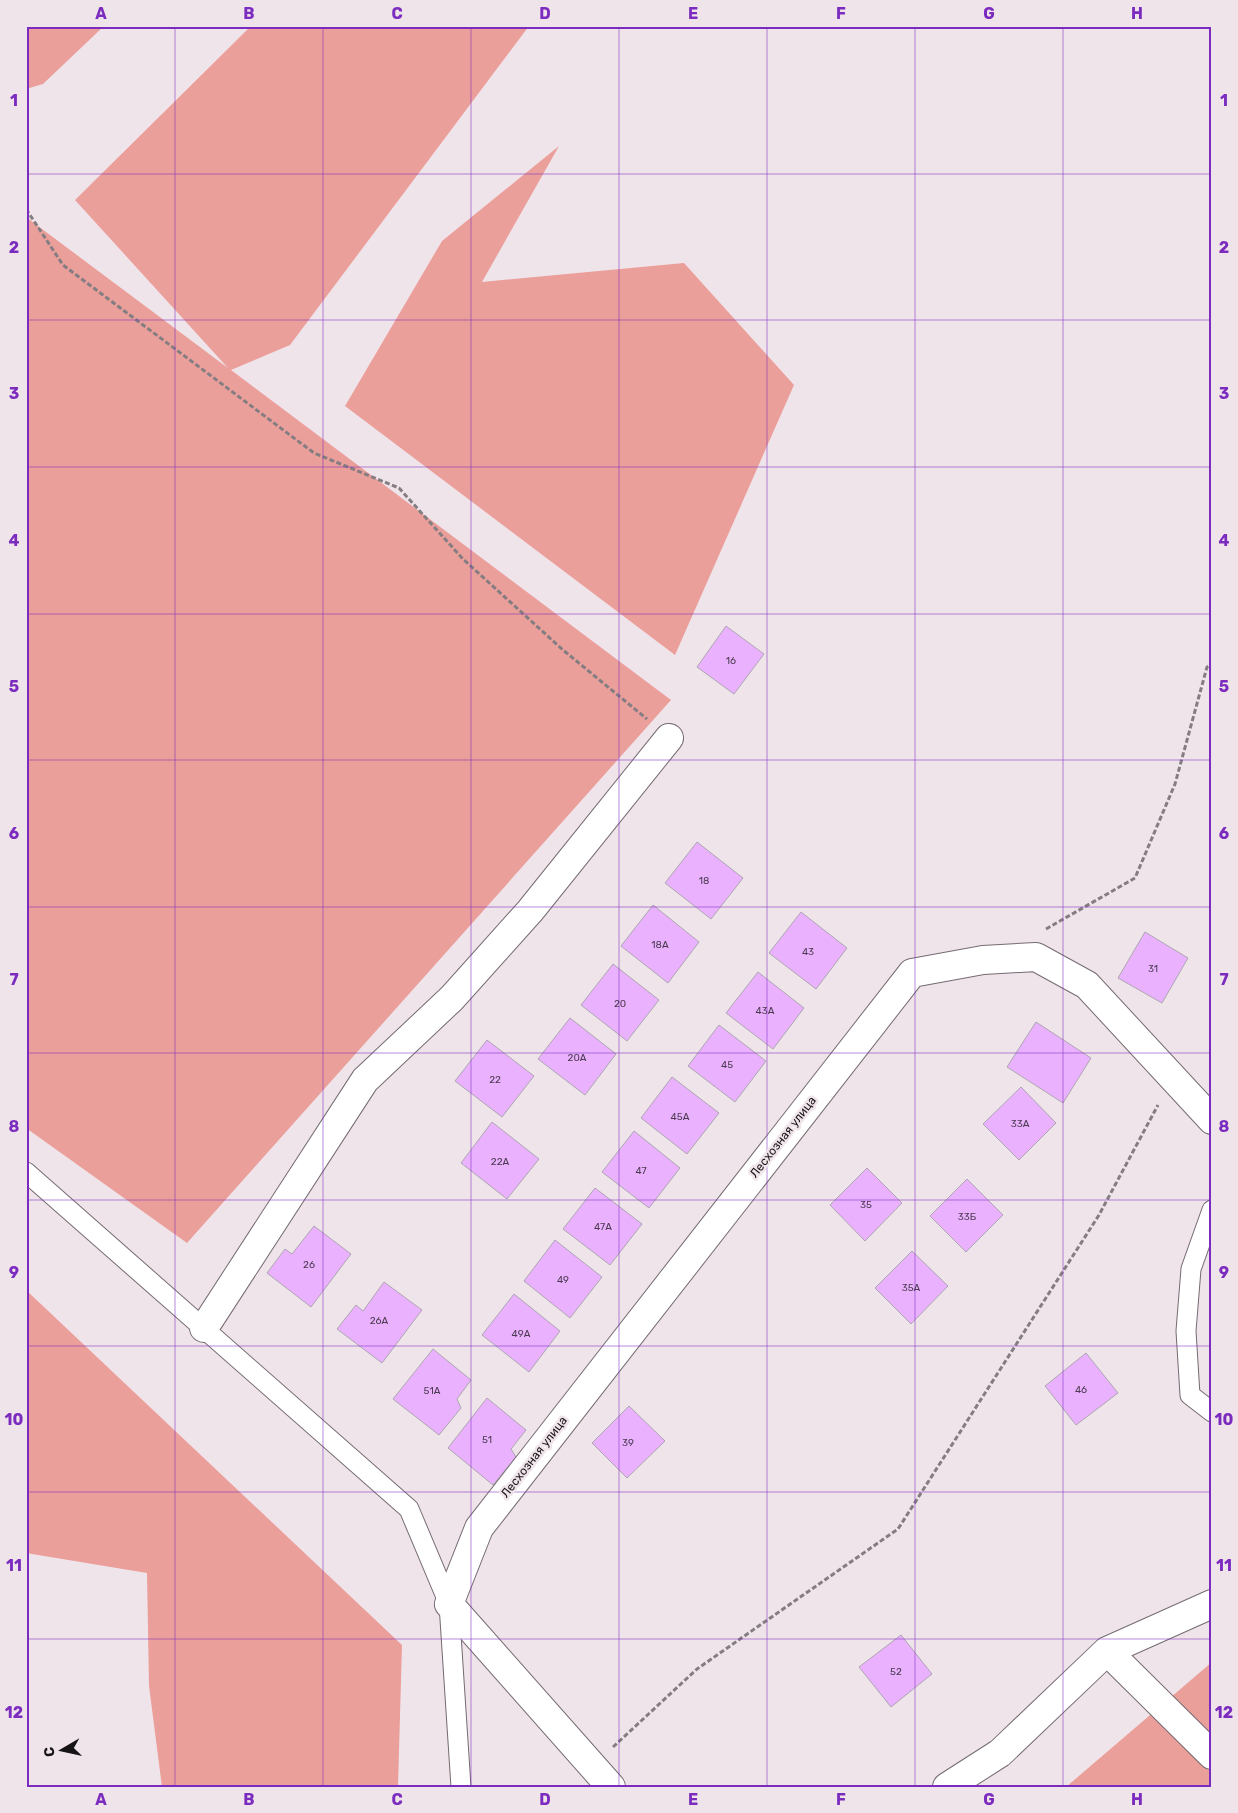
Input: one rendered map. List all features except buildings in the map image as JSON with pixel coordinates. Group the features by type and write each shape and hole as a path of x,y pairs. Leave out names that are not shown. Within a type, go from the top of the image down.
{"street":[{"path":"204,1328 365,1080 452,998 530,912 669,738"},
{"name":"Лесхозная улица","path":"449,1604 479,1528 912,973 983,960 1036,957 1087,985 1212,1120"},
{"path":"449,1604 611,1787"},
{"path":"947,1787 1000,1753 1107,1651 1212,1604"},
{"path":"1107,1651 1212,1756"}],"lane":[{"path":"26,1172 409,1509 449,1604 460,1787"},
{"path":"1212,1210 1191,1269 1186,1331 1190,1395 1212,1412"}],"path":[{"path":"26,209 63,265 314,453 399,488 463,559 563,650 669,738"},
{"path":"1044,930 1135,878 1175,784 1207,667 1212,664"},
{"path":"593,1766 698,1669 898,1529 1099,1215 1172,1078"}],"shaded area":[{"path":"26,26 104,26 43,84 26,89"},
{"path":"251,26 529,26 290,345 231,370 671,700 187,1243 26,1128 26,217 228,368 75,200"},
{"path":"559,146 482,282 684,263 794,385 675,655 345,406 442,241"},
{"path":"26,1290 402,1645 398,1787 162,1787 149,1686 147,1573 26,1553"},
{"path":"1212,1662 1212,1787 1066,1787"}]}
